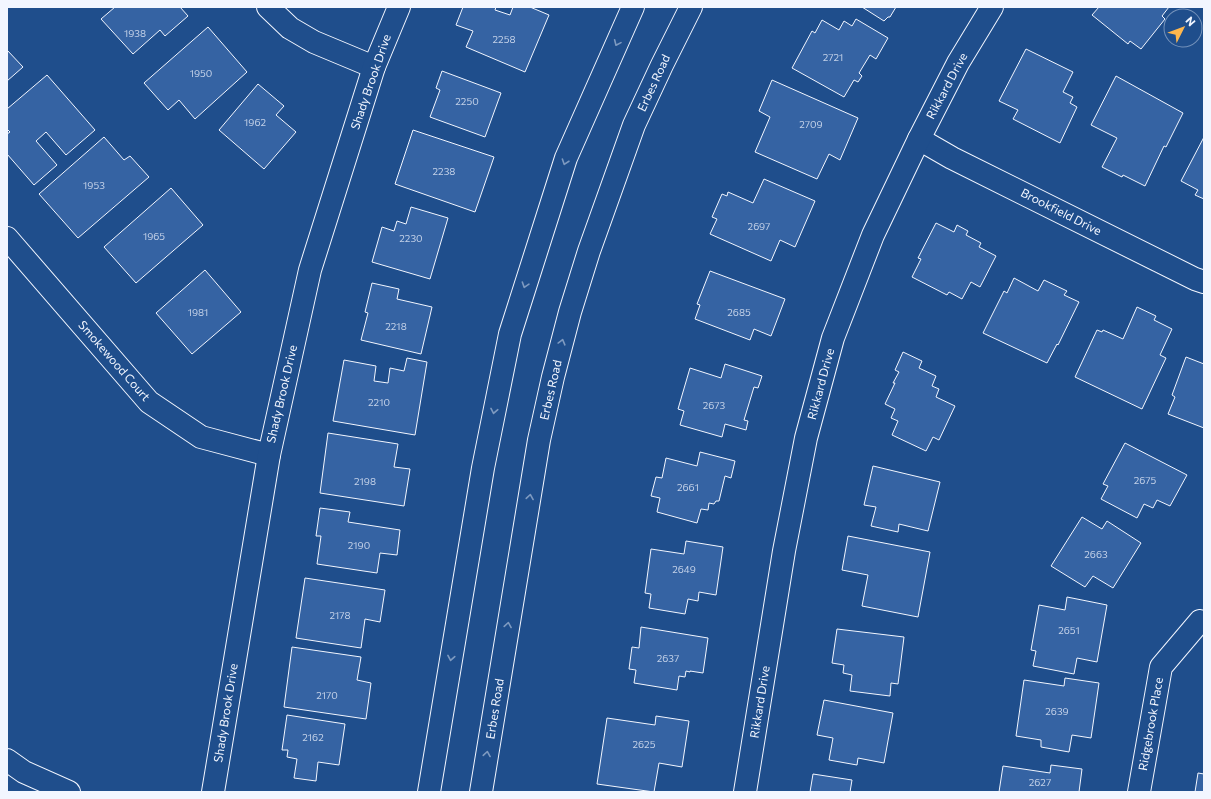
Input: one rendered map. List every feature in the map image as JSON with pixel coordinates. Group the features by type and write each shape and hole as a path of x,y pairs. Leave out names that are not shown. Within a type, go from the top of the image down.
{"street":[{"path":"268,7 290,28 314,42 374,67"},
{"name":"Shady Brook Drive","path":"213,792 269,455 310,270 374,67 399,7"},
{"path":"429,792 483,468 510,334 566,158 633,7"},
{"name":"Erbes Road","path":"481,792 539,440 568,320 589,251 634,125 691,7"},
{"name":"Rikkard Drive","path":"745,792 784,551 806,438 833,338 873,235 919,139 958,63 992,7"},
{"name":"Brookfield Drive","path":"919,139 966,165 1188,276 1204,282"},
{"name":"Smokewood Court","path":"7,238 149,402 201,437 269,455"},
{"name":"Ridgebrook Place","path":"1139,792 1161,667 1200,621"},
{"path":"7,760 24,772 70,792"}],"building":[{"path":"115,7 180,7 188,16 165,36 160,30 133,54 101,19"},
{"path":"463,7 496,7 495,10 510,15 513,7 530,7 549,15 525,72 466,47 473,31 456,25"},
{"path":"862,7 896,7 890,17 884,21"},
{"path":"1099,7 1169,7 1163,8 1163,22 1141,49 1130,41 1128,44 1092,15"},
{"path":"856,19 888,38 876,59 870,55 859,73 862,76 858,82 854,80 844,97 792,68 812,31 815,33 822,20 839,30 844,21 852,26"},
{"path":"208,27 247,72 195,119 179,100 168,110 144,83"},
{"path":"1026,49 1073,72 1063,92 1073,97 1070,103 1077,107 1060,143 1013,119 1018,110 999,101"},
{"path":"7,50 23,67 7,81"},
{"path":"442,71 501,93 485,137 430,117 440,90 436,88"},
{"path":"47,75 95,130 66,155 46,132 36,141 57,165 34,185 7,154 7,134 10,132 7,129 7,109"},
{"path":"1116,76 1183,113 1166,147 1164,146 1145,186 1102,167 1117,138 1091,125"},
{"path":"772,80 858,118 840,160 829,154 817,179 755,152 770,117 759,111"},
{"path":"258,84 284,106 276,115 296,132 264,169 219,130"},
{"path":"413,130 494,157 475,212 395,184"},
{"path":"104,137 124,160 130,156 149,177 78,238 39,194"},
{"path":"1204,137 1204,199 1195,195 1198,190 1181,181"},
{"path":"764,179 815,201 795,247 780,240 771,261 710,234 717,219 712,217 722,194 727,196 728,192 753,203"},
{"path":"171,188 203,225 136,283 104,247"},
{"path":"411,207 448,218 430,279 372,262 382,227 394,231 397,221 406,224"},
{"path":"936,223 954,232 957,225 968,231 966,235 981,243 979,247 996,256 980,287 971,282 962,299 949,292 947,295 912,277 921,259 918,258"},
{"path":"205,270 241,312 192,354 156,313"},
{"path":"710,271 785,299 771,336 754,329 750,340 695,319 700,305 697,304"},
{"path":"1014,278 1038,291 1044,280 1067,291 1064,295 1079,302 1058,345 1057,344 1047,363 983,333 1004,291 1007,293"},
{"path":"372,283 399,289 397,299 432,307 421,354 361,340 368,313 365,312"},
{"path":"1137,307 1156,316 1154,320 1172,329 1160,355 1166,358 1142,409 1075,377 1097,330 1102,332 1103,330 1123,339"},
{"path":"903,352 922,361 919,368 936,376 932,386 939,389 936,397 955,406 939,440 933,437 926,451 892,435 898,421 891,418 895,409 885,404 899,372 895,370"},
{"path":"1186,357 1204,364 1204,428 1168,414 1175,397 1172,395"},
{"path":"407,358 427,362 415,435 333,421 344,360 376,366 374,381 388,383 390,368 404,371"},
{"path":"725,364 762,376 758,388 754,387 744,420 748,421 746,430 725,424 722,437 680,425 684,411 678,409 690,368 721,378"},
{"path":"328,433 398,444 394,467 410,469 404,506 320,493"},
{"path":"1125,443 1187,475 1170,506 1157,500 1153,508 1144,504 1137,518 1101,499 1108,486 1103,484"},
{"path":"700,452 735,461 731,478 725,476 719,501 716,501 714,504 709,503 708,510 701,509 697,523 657,512 660,498 651,496 656,477 662,478 666,458 697,466"},
{"path":"873,466 940,482 928,531 899,524 898,532 871,526 876,507 864,505"},
{"path":"320,508 350,512 348,522 400,530 397,555 380,553 377,573 317,564 321,536 316,536"},
{"path":"1082,517 1102,529 1107,521 1141,543 1113,588 1093,576 1085,587 1051,566"},
{"path":"848,536 930,552 918,617 862,606 868,575 842,570"},
{"path":"686,541 723,547 716,595 699,592 698,601 688,599 685,614 649,608 651,594 645,593 651,549 684,554"},
{"path":"305,578 385,590 380,622 365,619 361,648 296,638"},
{"path":"1067,597 1107,605 1097,662 1077,658 1074,674 1033,666 1036,651 1031,650 1039,605 1065,610"},
{"path":"641,627 708,638 703,673 686,671 685,677 679,676 677,690 634,683 636,670 629,669 632,647 639,648"},
{"path":"837,629 904,637 898,684 891,683 890,696 850,691 852,675 843,673 844,665 832,663"},
{"path":"292,647 361,657 357,680 371,683 366,719 284,707"},
{"path":"1065,678 1099,683 1091,738 1072,735 1069,752 1041,747 1041,740 1016,736 1024,680 1064,686"},
{"path":"824,700 893,713 884,763 858,758 857,765 829,760 833,738 817,735"},
{"path":"287,715 345,724 339,765 318,762 316,781 294,778 297,759 287,757 288,750 282,750"},
{"path":"656,716 689,721 682,767 659,763 654,792 597,784 607,718 655,725"},
{"path":"1051,765 1082,769 1079,792 999,792 1003,766 1050,773"},
{"path":"1198,773 1204,774 1204,792 1195,792"},
{"path":"813,774 852,780 850,792 810,792"}]}
